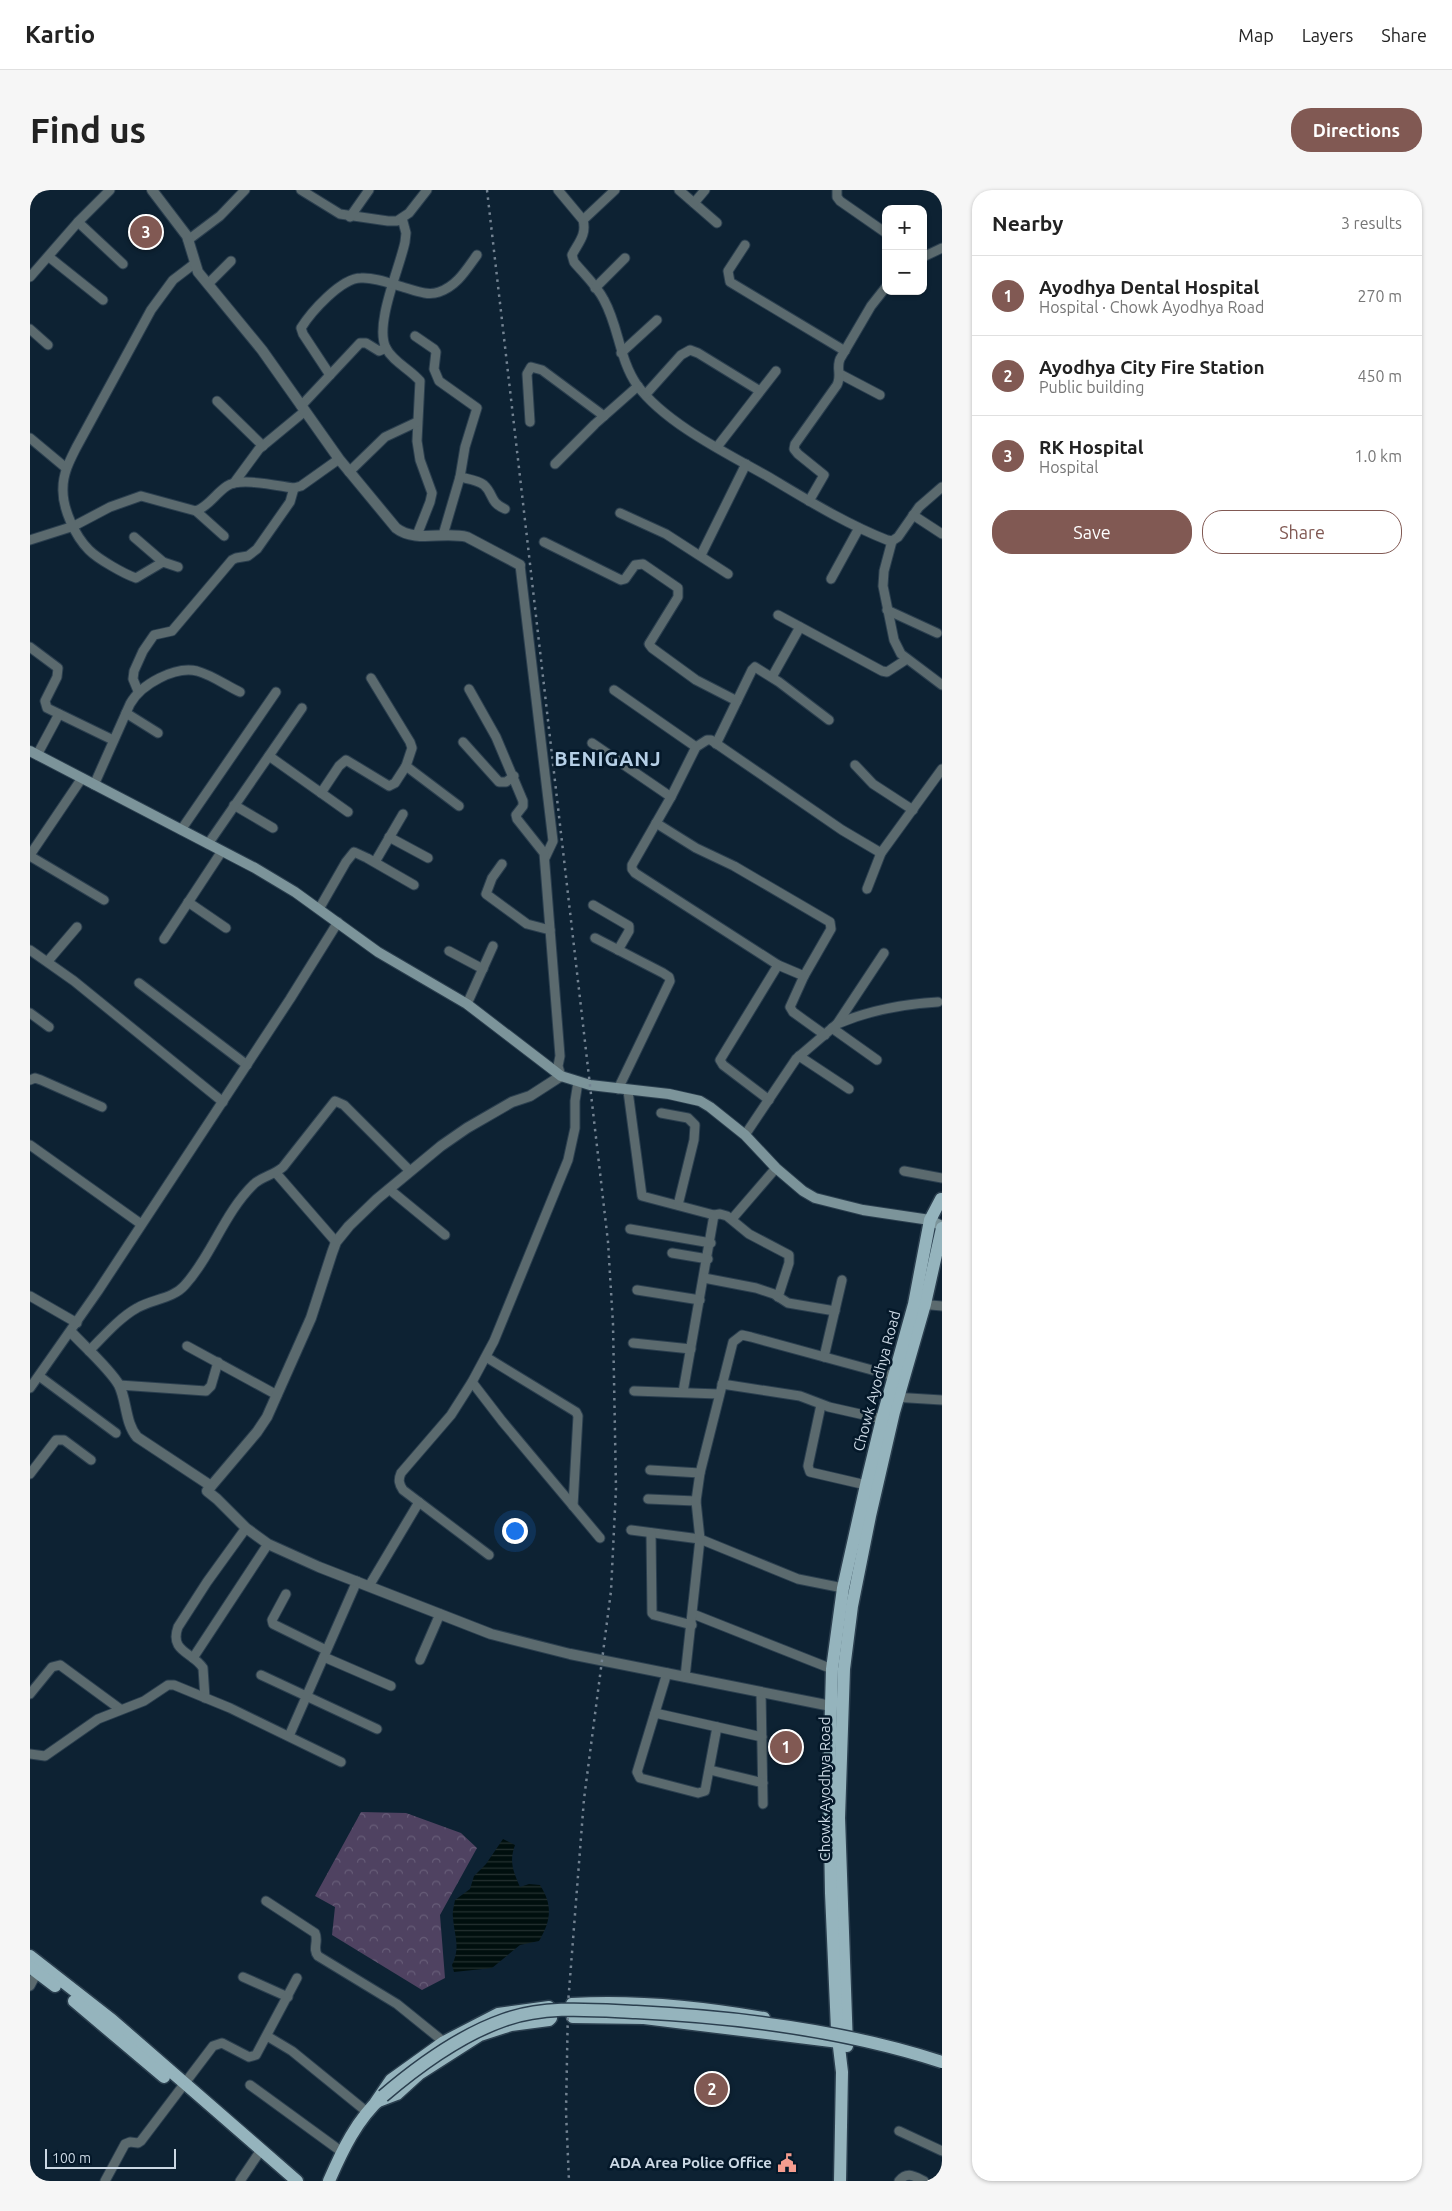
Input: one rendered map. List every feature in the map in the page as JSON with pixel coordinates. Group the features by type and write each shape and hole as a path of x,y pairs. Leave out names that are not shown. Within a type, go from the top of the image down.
{"main road":[{"path":"34,753 222,851 295,892 378,952 467,1004 562,1076 578,1082 623,1090 669,1094 700,1101 745,1136 776,1168 803,1191 829,1203 936,1221 942,1227 894,1396"},
{"path":"920,1304 941,1195"},
{"name":"Chowk Ayodhya Road","path":"840,1971 839,1818 844,1669 852,1606 894,1396 894,1376 920,1304"},
{"name":"Chowk Ayodhya Road","path":"840,1971 831,1894 829,1788 832,1669 843,1588 865,1490 882,1419 894,1396"},
{"path":"30,1956 36,1968 112,2020 182,2087 259,2152 298,2181"},
{"path":"840,1971 843,2037 844,2181"},
{"path":"942,2056 890,2041 843,2037 644,2018 573,2017 570,2009 572,2004 598,2002 658,2004 716,2009 843,2037 942,2068"},
{"path":"549,2007 551,2018 548,2020 511,2025 480,2036 419,2074 396,2094 379,2099 391,2080 444,2042 498,2014 549,2007"},
{"path":"330,2181 342,2152 367,2112 379,2099 452,2046 506,2019 537,2013 580,2009 703,2015 856,2039 942,2062"},
{"path":"840,2181 844,2100"},
{"path":"259,2152 289,2181"}],"street":[{"path":"30,277 78,222 110,190"},
{"path":"152,190 182,228 188,240 194,264 208,284 267,356 349,472 396,528 403,533 417,535 467,537 520,565 553,841 545,858"},
{"path":"188,240 220,216 245,190"},
{"path":"301,190 330,209 350,217 388,221 402,218 420,201 427,190"},
{"path":"350,217 369,190"},
{"path":"558,190 584,220 584,236 572,255 574,262 595,288 608,310 621,353 638,386 694,434 809,501 859,528 892,541"},
{"path":"584,220 615,190"},
{"path":"679,190 717,223"},
{"path":"694,203 705,190"},
{"path":"837,190 837,197 840,201 882,230"},
{"path":"402,218 406,227 406,242 386,312 384,342 386,348 420,381 417,422 418,454 432,493 417,535"},
{"path":"78,222 124,264"},
{"path":"745,245 728,271 730,282 845,351"},
{"path":"927,255 942,248"},
{"path":"330,375 301,331 326,299 349,281 362,278 427,293 436,293 455,283 477,255"},
{"path":"49,257 103,300"},
{"path":"595,288 625,258"},
{"path":"208,284 230,262"},
{"path":"162,562 139,577 132,576 90,552 74,526 63,497 63,486 66,468 151,310 173,280 194,264"},
{"path":"809,501 824,475 798,454 794,449 795,444 837,386 840,374 838,365 871,306 882,292"},
{"path":"621,353 657,320"},
{"path":"30,329 48,345"},
{"path":"415,336 436,352 435,374 439,381 477,408 465,447 460,477 442,535"},
{"path":"234,483 239,474 263,446 303,409 330,375 360,343 366,342 379,351 386,348"},
{"path":"646,394 682,355 690,350 698,352 760,391"},
{"path":"530,422 527,374 531,367 542,370 604,416"},
{"path":"717,447 776,371"},
{"path":"840,374 880,395"},
{"path":"554,464 638,386"},
{"path":"217,401 263,446"},
{"path":"349,472 385,437 417,422"},
{"path":"30,438 66,468"},
{"path":"196,511 210,502 228,485 243,482 294,488 301,486 339,459"},
{"path":"701,555 746,464"},
{"path":"460,477 481,483 488,490 494,503 505,509"},
{"path":"942,487 932,494 912,515 898,537 892,541 884,572 883,586 896,646 907,660 942,685"},
{"path":"138,691 133,679 134,671 150,640 159,632 172,631 232,560 252,554 290,502 294,488"},
{"path":"30,540 74,526 110,507 141,496 196,511 224,536"},
{"path":"620,514 666,534 728,574"},
{"path":"912,515 942,534"},
{"path":"831,579 859,528"},
{"path":"134,537 162,562 178,567"},
{"path":"544,542 621,580 625,579 635,564 643,564 678,588 678,597 649,644 696,680 737,701"},
{"path":"887,610 937,633"},
{"path":"778,615 882,671 887,672 907,660"},
{"path":"772,677 800,627"},
{"path":"30,647 58,668 59,672 45,705 59,714 113,740"},
{"path":"716,744 755,667 772,677 829,720"},
{"path":"94,785 113,740 138,691 158,679 188,670 201,672 240,692"},
{"path":"321,793 339,766 346,760 389,786 395,783 406,766 412,748 410,742 371,678"},
{"path":"470,689 496,737 514,776 523,801 523,806 516,815 517,819 541,847 545,858 560,1056 558,1066 562,1076 530,1096 512,1102 440,1146 349,1226 336,1242 311,1318 277,1395 257,1432 207,1491 221,1502 246,1528 268,1544 491,1634 532,1646 831,1706"},
{"path":"614,690 696,747"},
{"path":"181,830 276,692"},
{"path":"208,844 302,708"},
{"path":"126,713 158,733"},
{"path":"34,753 59,714"},
{"path":"804,976 778,965 632,869 671,798 696,747 707,740 716,744 842,830 881,853"},
{"path":"463,742 499,782 506,782 514,776"},
{"path":"592,743 671,798"},
{"path":"269,756 348,812"},
{"path":"855,765 873,784 913,810"},
{"path":"406,766 459,806"},
{"path":"867,889 881,853 942,769"},
{"path":"82,778 30,856 104,900"},
{"path":"234,805 273,828"},
{"path":"375,862 403,814"},
{"path":"656,823 696,848 734,866 830,922 831,929 804,976 790,1007 792,1012 832,1029 877,1060"},
{"path":"390,837 428,858"},
{"path":"164,939 222,851"},
{"path":"319,909 350,854 359,853 414,885"},
{"path":"502,864 492,878 486,894 527,924 550,930"},
{"path":"188,902 226,928"},
{"path":"592,905 629,926 629,930 618,950"},
{"path":"30,1388 74,1328 223,1102 338,922"},
{"path":"48,961 77,927"},
{"path":"595,938 663,973 670,980 623,1090 640,1193 646,1198 714,1216 720,1214 732,1219 749,1234 789,1255 789,1263 778,1297"},
{"path":"467,1004 493,946"},
{"path":"30,950 48,961 223,1102"},
{"path":"449,952 483,969"},
{"path":"832,1029 884,953"},
{"path":"769,1100 723,1065 720,1060 778,965"},
{"path":"139,983 247,1065"},
{"path":"745,1136 799,1056 832,1029 865,1013 899,1005 938,1002"},
{"path":"30,1013 49,1028"},
{"path":"799,1056 849,1089"},
{"path":"30,1080 35,1078 41,1080 102,1107"},
{"path":"489,1555 403,1490 399,1484 401,1473 451,1414 486,1357 568,1160 574,1128 578,1082"},
{"path":"88,1351 134,1309 173,1294 182,1288 233,1210 261,1179 276,1173 283,1167 334,1101 344,1105 410,1171"},
{"path":"661,1113 688,1118 695,1125 691,1154 678,1205"},
{"path":"30,1145 141,1224"},
{"path":"732,1219 776,1168"},
{"path":"904,1171 942,1178"},
{"path":"276,1173 336,1242"},
{"path":"389,1189 445,1235"},
{"path":"683,1392 711,1243 714,1216"},
{"path":"630,1229 711,1243"},
{"path":"672,1253 708,1260"},
{"path":"704,1278 756,1288 788,1303 835,1311"},
{"path":"824,1357 842,1280"},
{"path":"637,1290 700,1300"},
{"path":"30,1296 74,1328 88,1351 119,1385 132,1431 137,1437 211,1486"},
{"path":"920,1304 942,1306"},
{"path":"685,1677 700,1539 696,1501 700,1472 733,1342 742,1335 894,1376"},
{"path":"633,1344 691,1349"},
{"path":"187,1346 277,1395"},
{"path":"486,1357 576,1412 578,1416 573,1506"},
{"path":"119,1385 206,1391 211,1386 218,1362"},
{"path":"39,1376 116,1433"},
{"path":"472,1382 502,1421 600,1538"},
{"path":"722,1384 800,1396 821,1405 882,1419"},
{"path":"634,1391 719,1394"},
{"path":"894,1396 942,1400"},
{"path":"821,1405 808,1466 810,1472 865,1490"},
{"path":"30,1474 56,1440 60,1439 92,1460"},
{"path":"650,1470 700,1472"},
{"path":"648,1499 696,1501"},
{"path":"369,1586 419,1502"},
{"path":"205,1698 204,1668 179,1647 176,1642 178,1628 207,1582 246,1528"},
{"path":"631,1530 700,1539 798,1579 843,1588"},
{"path":"651,1532 652,1613 654,1616 692,1624"},
{"path":"193,1658 268,1544"},
{"path":"289,1736 357,1580"},
{"path":"286,1594 272,1620 273,1624 391,1686"},
{"path":"420,1660 440,1614"},
{"path":"693,1614 832,1669"},
{"path":"30,1694 52,1667 60,1665 120,1709"},
{"path":"667,1673 637,1772 640,1778 702,1793 707,1788 718,1727"},
{"path":"261,1675 377,1729"},
{"path":"30,1754 45,1756 98,1719 144,1701 168,1685 174,1685 289,1736 341,1762"},
{"path":"762,1692 763,1804"},
{"path":"655,1713 762,1737"},
{"path":"710,1770 763,1783"},
{"path":"266,1902 315,1933 317,1939 315,1949 318,1956 397,2004 444,2042"},
{"path":"30,1986 36,1968"},
{"path":"243,1977 288,1997"},
{"path":"105,2181 125,2144 130,2142 138,2144 141,2141 217,2043 222,2043 250,2057 256,2055 297,1978"},
{"path":"267,2036 292,2051 367,2112"},
{"path":"250,2085 342,2152"},
{"path":"899,2131 942,2151"},
{"path":"240,2181 259,2152"},
{"path":"899,2181 903,2175 908,2174 924,2181"}],"green space":[{"path":"361,1812 406,1813 461,1833 477,1848 440,1915 445,1978 422,1990 332,1935 335,1907 315,1896"}],"shaded area":[{"path":"503,1839 515,1845 512,1856 513,1866 520,1887 529,1884 540,1885 544,1892 549,1906 546,1927 539,1941 520,1945 492,1968 454,1972 452,1965 457,1947 453,1915 455,1900 470,1889 474,1876 486,1864"}],"railway":[{"path":"487,190 608,1242 613,1324 616,1488 611,1591 584,1799 568,2004 566,2112 569,2181"}],"place":[{"name":"RK Hospital","path":"146,232"},
{"name":"Ayodhya Dental Hospital","path":"786,1747"},
{"name":"Ayodhya City Fire Station","path":"712,2089"},
{"name":"ADA Area Police Office","path":"787,2163"}],"district":[{"name":"BENIGANJ","path":"608,759"}]}
